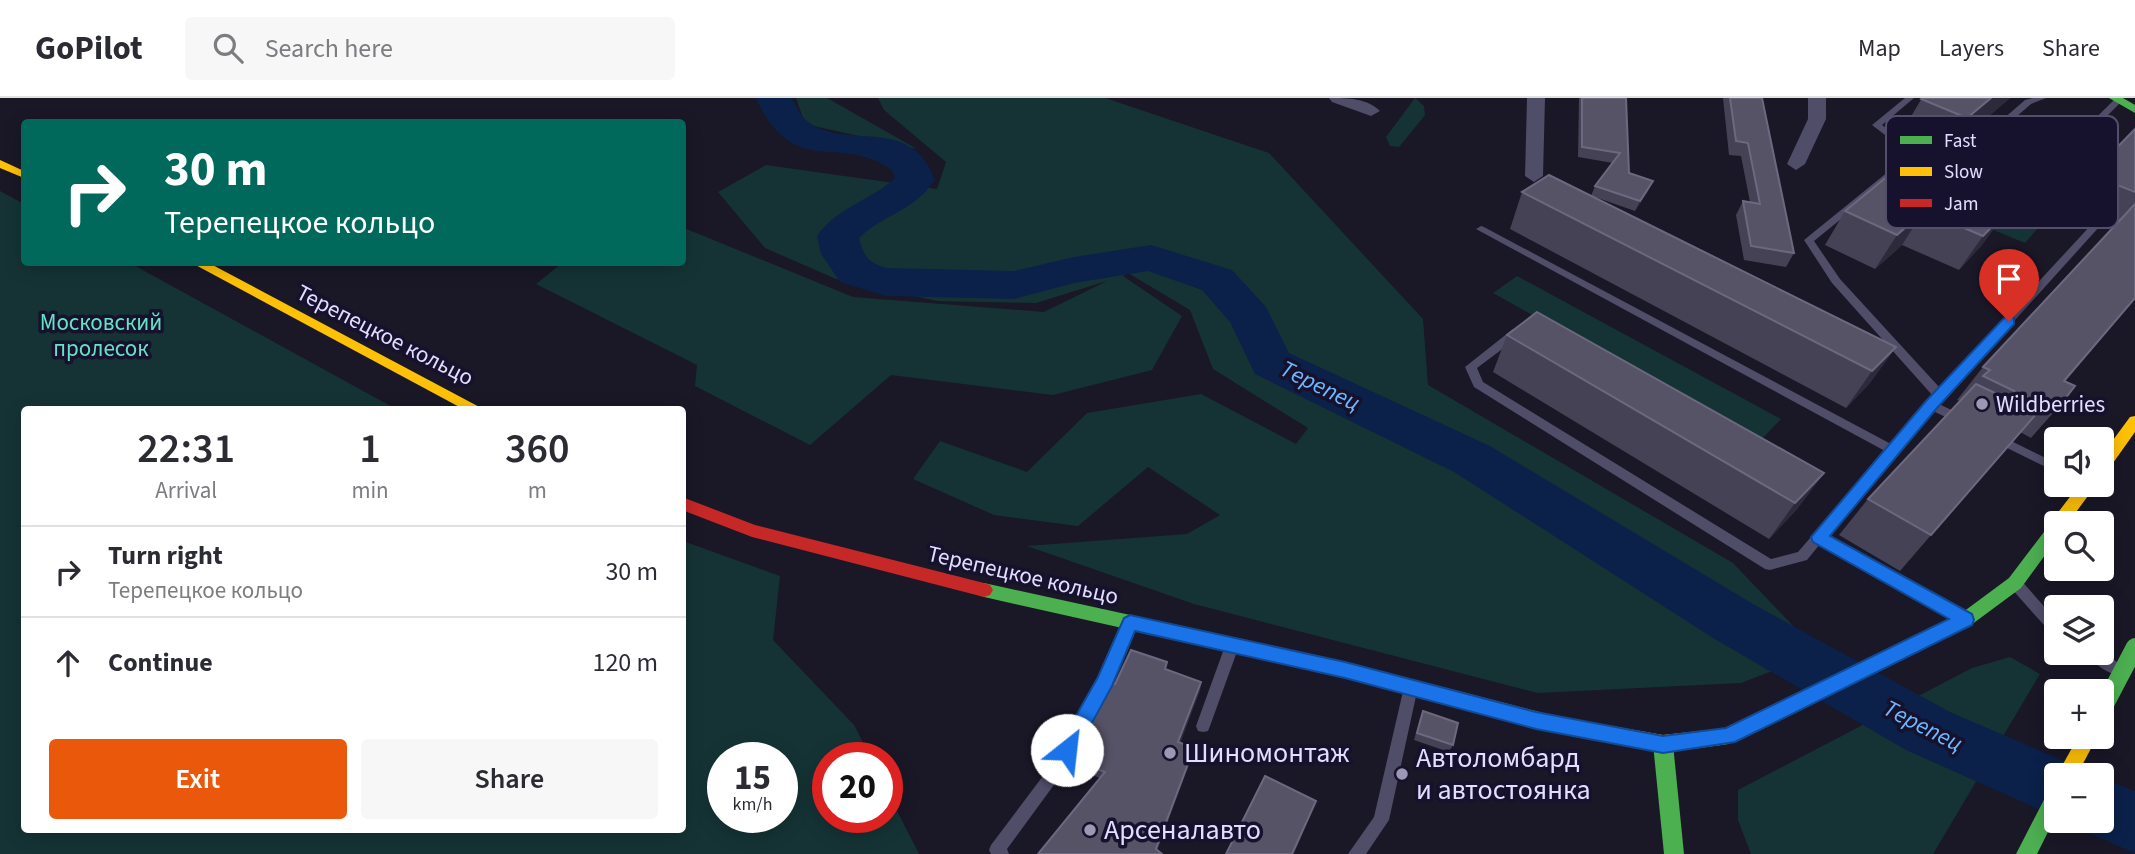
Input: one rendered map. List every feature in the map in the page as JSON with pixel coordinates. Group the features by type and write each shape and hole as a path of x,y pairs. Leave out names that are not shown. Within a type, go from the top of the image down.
{"street":[{"path":"1338,98 1371,111"},
{"path":"1534,176 1536,98"},
{"path":"1796,164 1817,119 1817,98"},
{"path":"2117,99 2135,110"},
{"path":"0,164 21,174"},
{"name":"Терепецкое кольцо","path":"203,266 470,406"},
{"path":"2114,450 2135,421"},
{"name":"Терепецкое кольцо","path":"686,505 752,531 957,584 1411,687 1536,720 1663,744 1728,736 1965,620 2015,583 2044,544"},
{"path":"2114,687 2135,648"},
{"path":"1663,744 1674,854"},
{"path":"2026,854 2044,819"}],"lane":[{"path":"1887,116 1910,98"},
{"path":"2012,116 2028,102 2042,98"},
{"path":"2100,116 2117,99"},
{"path":"1886,117 1876,125 1886,132"},
{"path":"1886,178 1809,240 1836,281 1935,401 1977,428"},
{"path":"1517,332 1471,367 1478,384 1770,565 1802,556 1935,401 2093,228"},
{"path":"1481,229 1893,450"},
{"path":"1988,433 2044,462"},
{"path":"1819,537 1965,620"},
{"path":"2015,583 2044,616"},
{"path":"1001,854 997,850 1054,773 1105,681 1130,623"},
{"path":"1203,726 1232,646"},
{"path":"2110,665 2135,676"},
{"path":"1356,854 1381,820 1411,687"}],"green space":[{"path":"796,98 827,98 917,149 805,124"},
{"path":"878,98 1105,98 1269,153 1423,319 1428,385 1733,563 1819,653 1741,683 1538,693 1194,604 1027,546 1187,534 1220,515 1148,467 1078,526 994,515 913,479 940,441 1027,472 1087,413 1201,394 1296,444 1308,428 1213,369 1190,310 1128,273 1123,276 1182,316 1152,370 1053,395 891,375 810,445 695,386 697,365 536,284 558,266 686,266 686,229 853,297 1044,312 1107,281 1036,303 937,301 836,279 765,248 718,192 766,165 937,189 946,162 884,110"},
{"path":"1415,98 1424,106 1425,115 1399,147 1390,146 1386,137"},
{"name":"Московский пролесок","path":"0,191 21,202 21,266 135,266 391,406 21,406 21,833 686,833 686,542 780,576 773,640 854,725 863,742 812,742 812,833 903,833 903,822 919,854 0,854"},
{"path":"1992,228 2038,228 2025,243"},
{"path":"1517,276 1781,419 1759,442 1493,293"},
{"path":"2010,657 2040,674 1933,854 1751,854 1738,820 1738,790 1972,668"}],"building":[{"path":"1582,98 1626,98 1629,173 1653,181 1640,201 1595,186 1620,153 1582,147"},
{"path":"1730,98 1762,98 1794,253 1751,246 1743,201 1760,204 1748,143 1736,141"},
{"path":"1991,98 1969,116 1962,116 1921,99"},
{"path":"2135,129 2135,192 2118,185 2118,146"},
{"path":"1549,175 1896,347 1872,371 1522,192"},
{"path":"1886,178 1886,228 1905,228 1897,235 1845,211"},
{"path":"2135,204 2135,298 2064,381 2075,386 2061,404 2049,398 2043,405 1983,376 1990,370 1983,367 2113,228 2118,228 2118,222"},
{"path":"1964,228 1991,228 1983,236"},
{"path":"1537,312 1824,473 1795,503 1507,335"},
{"path":"1976,384 2037,413 1931,535 1868,499"},
{"path":"1131,650 1167,662 1165,669 1201,682 1178,742 1194,748 1156,849 1162,854 1038,854 1105,772 1076,761 1110,683 1115,684"},
{"path":"1423,711 1458,723 1453,745 1417,733"},
{"path":"1265,776 1316,801 1292,854 1226,854"}],"waterway":[{"name":"Терепец","path":"774,98 782,116 805,136 833,143 882,149 910,165 915,180 894,200 857,218 838,236 842,254 855,273 886,282 1014,285 1074,270 1151,258 1217,280 1250,317 1271,363 1472,459 1733,621 1928,731 2044,783"},
{"name":"Терепец","path":"2114,813 2135,823"}],"traffic: fast":[{"path":"2115,98 2135,110"},
{"path":"1921,641 1965,620 2015,583 2044,544"},
{"path":"984,590 1345,670 1555,724"},
{"path":"2114,687 2135,647"},
{"path":"1663,744 1674,854"},
{"path":"2026,854 2044,819"}],"traffic: slow":[{"path":"0,164 21,174"},
{"path":"204,266 470,406"},
{"path":"2114,450 2135,421"},
{"path":"2068,511 2079,497"},
{"path":"1555,724 1663,744 1728,736 1921,641"},
{"path":"2074,763 2081,749"}],"traffic: jam":[{"path":"686,505 752,531 984,590"}],"place":[{"name":"Wildberries","path":"1982,404"},
{"name":"Шиномонтаж","path":"1170,753"},
{"name":"Автоломбард и автостоянка","path":"1402,774"},
{"name":"Арсеналавто","path":"1090,830"}],"route":[{"path":"1067,750 1105,681 1130,623 1345,670 1536,720 1638,740 1663,744 1728,736 1965,620 1819,537 1931,405 2009,321"}]}
